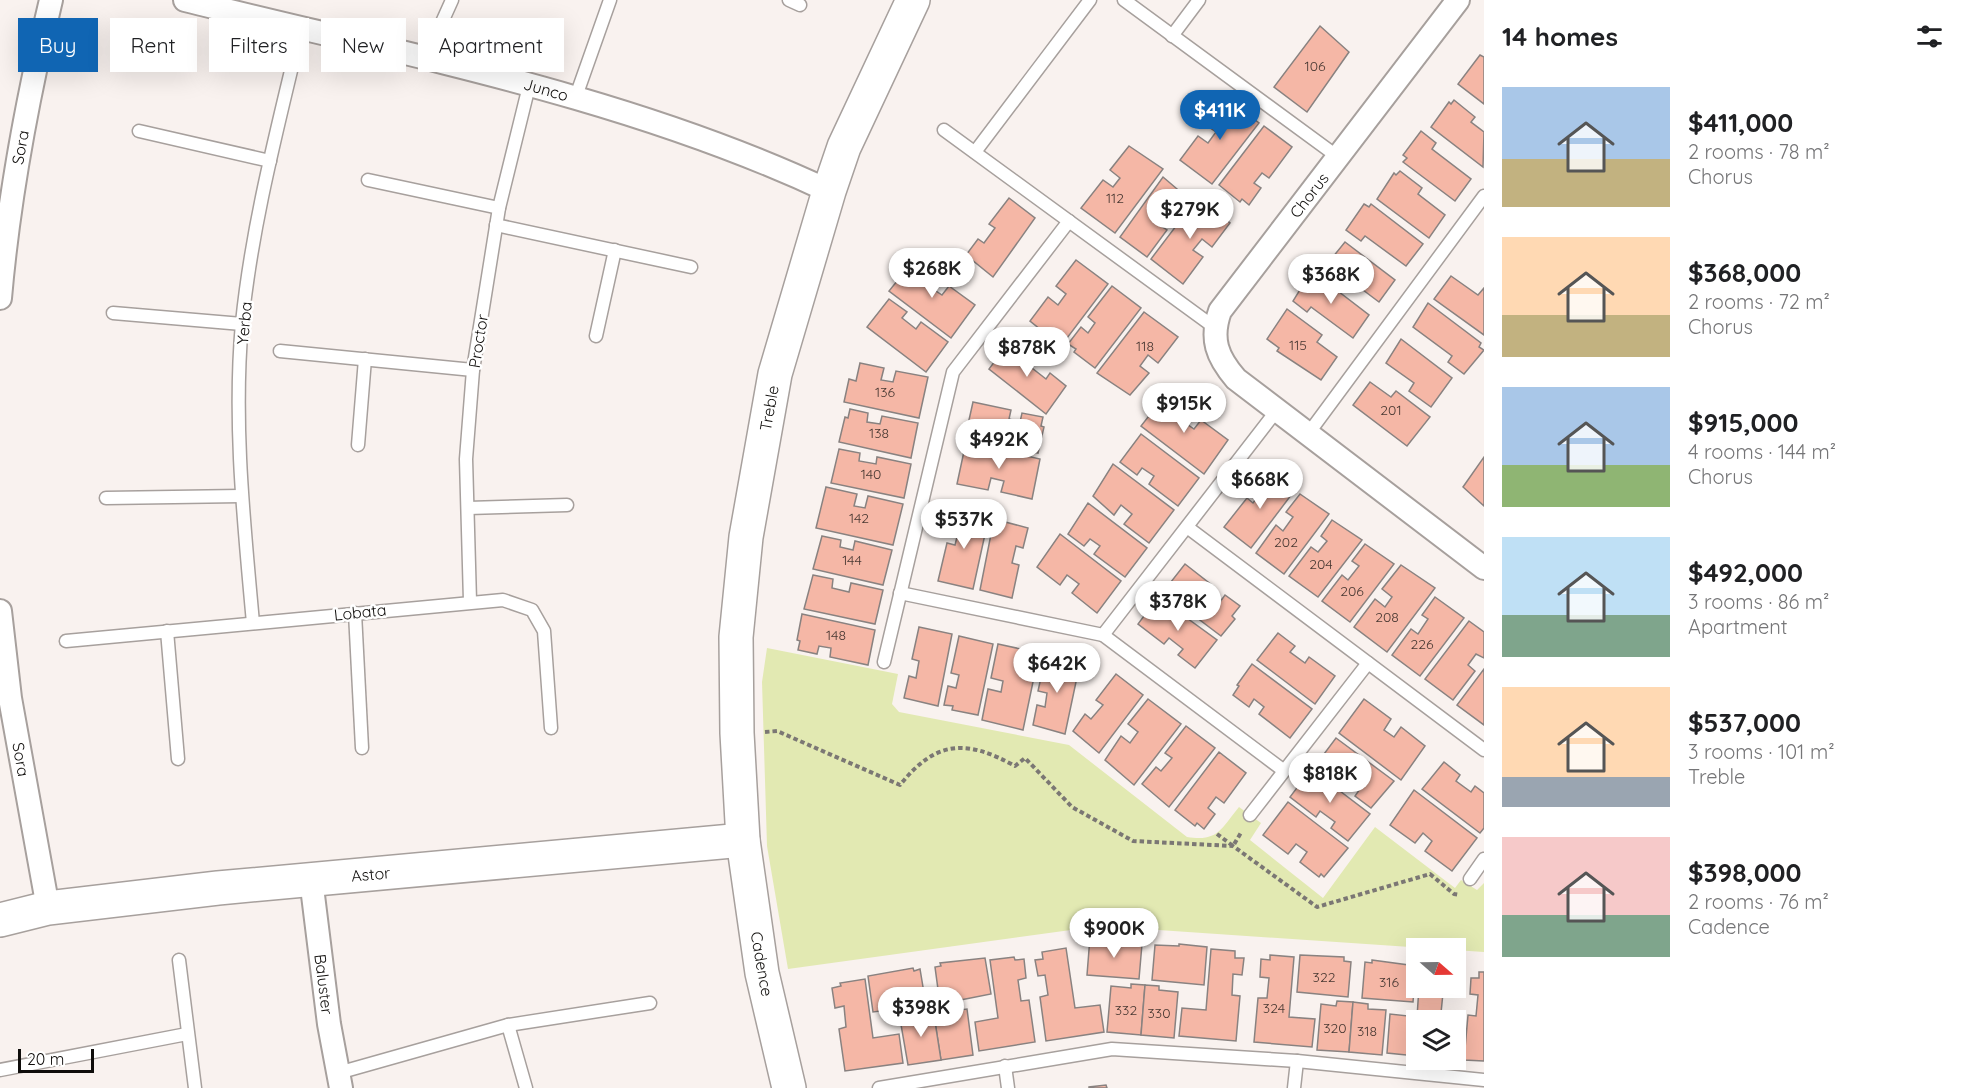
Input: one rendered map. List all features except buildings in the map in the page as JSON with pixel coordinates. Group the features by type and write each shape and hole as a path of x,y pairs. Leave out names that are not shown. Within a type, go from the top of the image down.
{"street":[{"name":"Sora","path":"0,298 7,215 29,92 51,0"},
{"name":"Treble","path":"743,840 737,733 736,637 746,537 778,363 844,147 914,0"},
{"name":"Chorus","path":"1214,327 1220,311 1458,0"},
{"name":"Junco","path":"199,2 259,18"},
{"name":"Junco","path":"309,31 418,58"},
{"name":"Junco","path":"473,72 575,99 727,147 776,166 829,191"},
{"path":"1214,327 1215,344 1222,363 1236,379 1484,568"},
{"name":"Sora","path":"0,611 10,698 48,908"},
{"name":"Astor","path":"0,920 48,908 311,879 743,840"},
{"name":"Cadence","path":"743,840 762,973 789,1088"},
{"name":"Baluster","path":"311,879 329,1024 340,1081"}],"lane":[{"path":"444,18 452,0"},
{"path":"575,99 610,0"},
{"path":"975,152 1090,0"},
{"path":"1124,0 1338,157"},
{"path":"1172,36 1199,0"},
{"name":"Yerba","path":"253,623 241,496 239,414 242,324 252,246 291,72"},
{"name":"Proctor","path":"470,601 466,459 473,370 499,208 528,86"},
{"path":"944,130 1214,327"},
{"path":"139,131 270,161"},
{"path":"368,180 499,208"},
{"path":"1308,434 1484,196"},
{"path":"884,662 953,372 1069,221"},
{"path":"496,225 691,267"},
{"path":"596,336 615,250"},
{"path":"113,313 242,324"},
{"path":"280,351 473,370"},
{"path":"358,446 365,359"},
{"path":"1103,635 1277,410"},
{"path":"106,498 241,496"},
{"path":"468,507 567,505"},
{"path":"1187,527 1484,750"},
{"path":"900,593 1103,635 1283,770"},
{"name":"Lobata","path":"66,641 470,601 504,600 532,610 544,631 551,728"},
{"path":"355,613 363,748"},
{"path":"168,631 178,759"},
{"path":"1250,815 1368,663"},
{"path":"1470,879 1484,859"},
{"path":"179,960 195,1088"},
{"path":"340,1081 508,1025 650,1003"},
{"path":"508,1025 526,1088"},
{"path":"0,1071 187,1034"},
{"path":"879,1088 1112,1049 1297,1061 1484,1080"},
{"path":"1294,1088 1297,1061"},
{"path":"1005,1066 1008,1088"}],"path":[{"path":"737,733 777,731 900,785 909,773 940,750 957,746 976,748 1014,766 1025,758 1072,807 1133,841 1233,846"},
{"path":"1233,846 1250,815"},
{"path":"1217,834 1317,907 1430,874 1454,894 1464,895"}],"green space":[{"path":"767,648 898,674 892,704 899,712 1069,745 1187,837 1212,836 1223,827 1239,807 1261,823 1250,840 1323,898 1375,827 1455,888 1461,880 1477,890 1484,883 1484,952 1466,951 1466,938 1406,938 1406,947 1100,926 788,969 767,846 762,682"}]}
